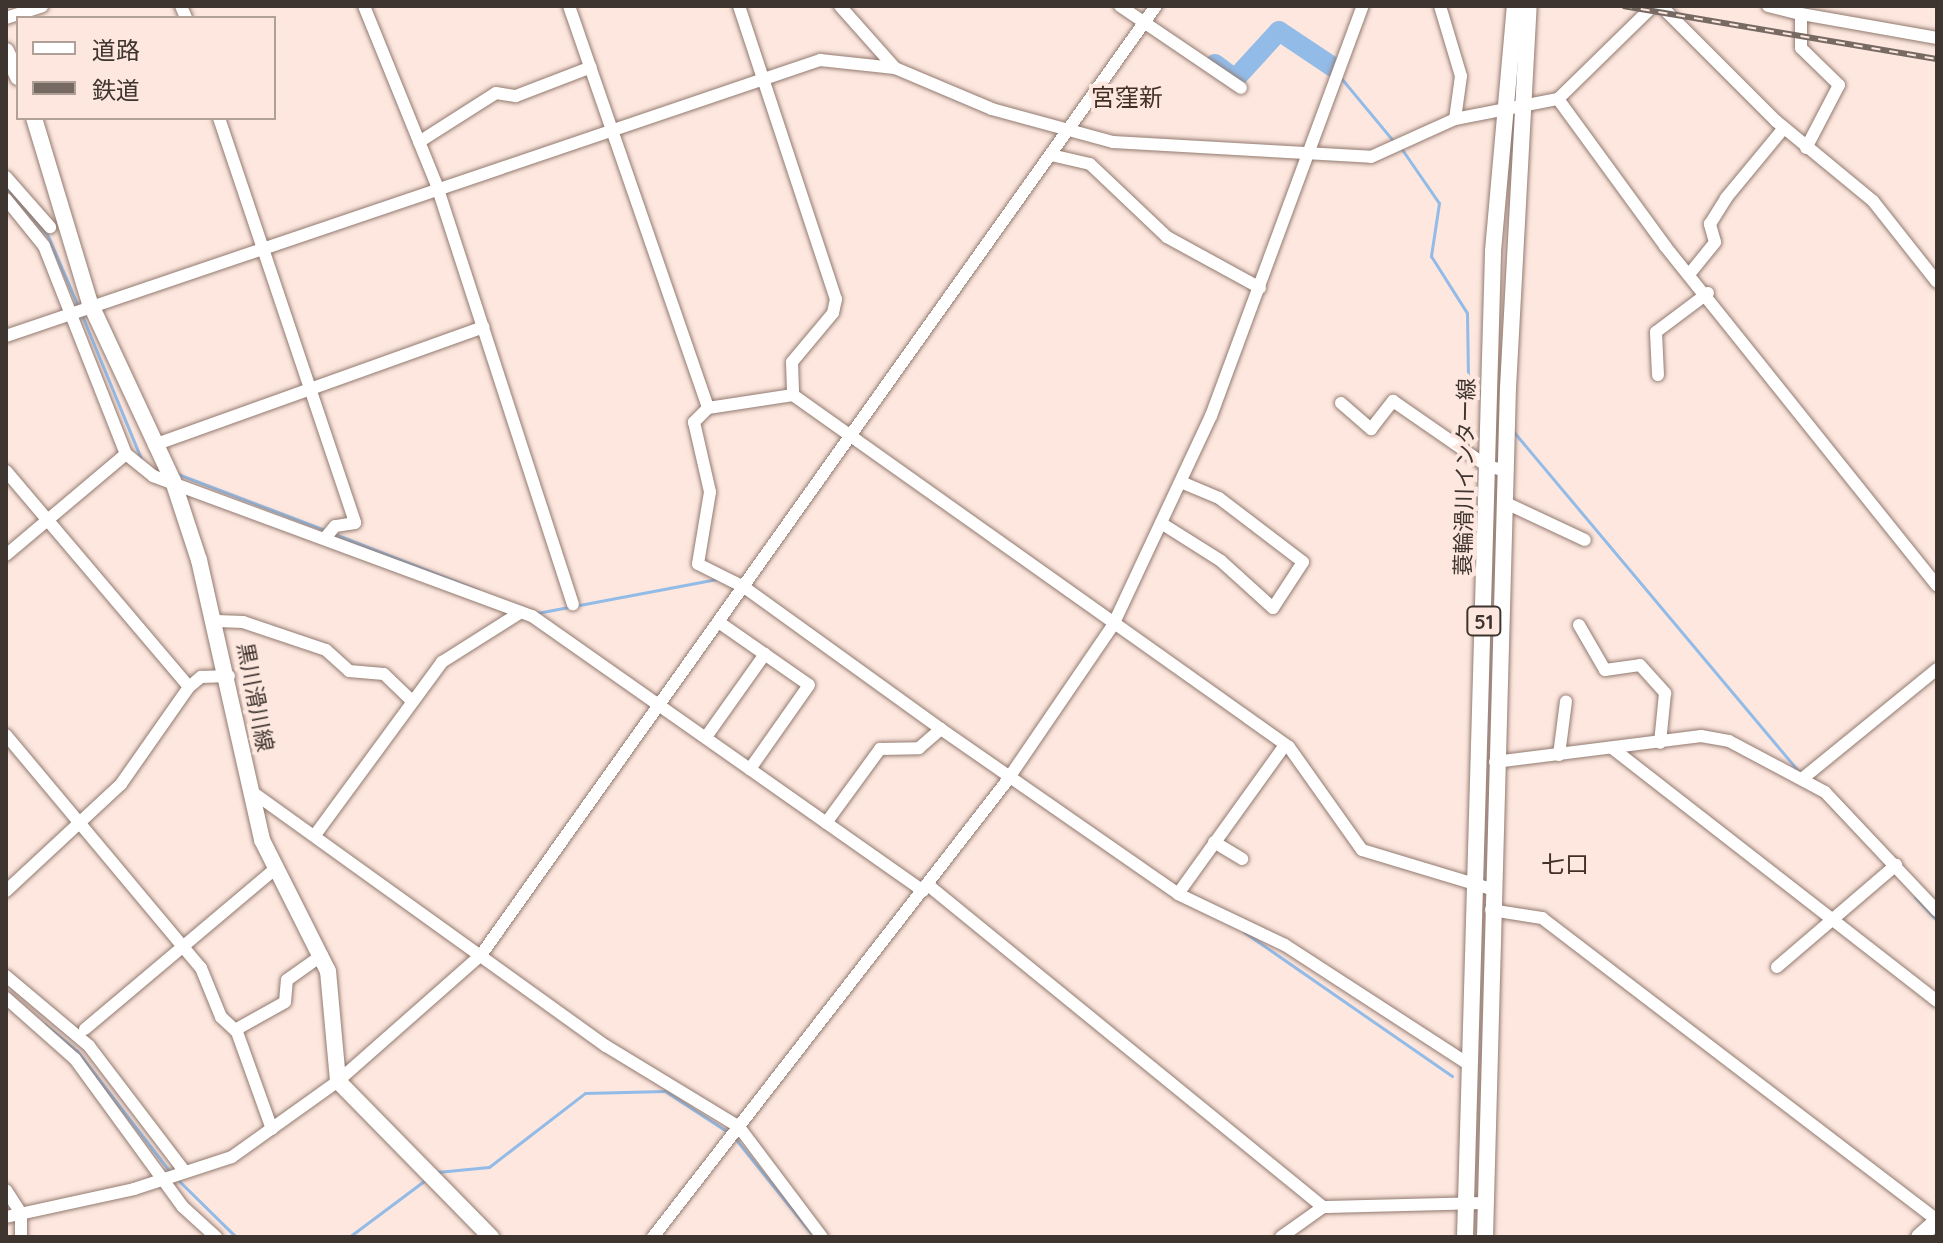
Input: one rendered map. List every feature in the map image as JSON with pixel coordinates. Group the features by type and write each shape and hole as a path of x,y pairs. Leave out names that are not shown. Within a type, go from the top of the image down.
{"main road":[{"name":"蓑輪滑川インター線","path":"1465,1237 1470,1065 1495,762 1506,503 1515,6"},
{"name":"蓑輪滑川インター線","path":"1485,1237 1491,910 1484,888 1487,466 1513,109 1529,6"},
{"path":"6,51 16,73"},
{"name":"黒川滑川線","path":"35,120 90,303 173,481 217,621 251,791 275,869 322,955 338,1081"},
{"path":"338,1081 491,1237"},
{"path":"1919,1237 1937,1220"}],"street":[{"path":"6,18 42,6"},
{"path":"364,6 437,186 573,604"},
{"path":"569,6 708,408"},
{"path":"739,6 836,299 833,313 792,362 793,395"},
{"path":"840,6 895,68"},
{"path":"1120,6 1241,88"},
{"path":"6,1217 185,1172 232,1157 338,1081 481,955 1156,6"},
{"path":"653,1237 926,888 1010,775 1113,625 1181,482 1260,288 1363,6"},
{"path":"1440,6 1461,76 1455,119"},
{"path":"6,336 90,303 763,74 820,60 895,68 1065,134 1310,155 1399,148 1455,119 1558,99 1653,6"},
{"path":"1661,6 1784,128 1873,201 1937,282"},
{"path":"1768,6 1937,38"},
{"path":"1801,14 1801,48 1839,85 1806,148"},
{"path":"419,142 496,93 516,96 591,67"},
{"path":"1558,99 1937,585"},
{"path":"220,120 355,523 335,526 326,537"},
{"path":"1691,272 1715,242 1710,224 1726,198 1784,128"},
{"path":"1051,155 1090,164 1167,237 1260,288"},
{"path":"6,177 50,227"},
{"path":"6,199 44,246 67,311 126,454 140,470 521,612 661,705 826,823 926,888 1323,1207"},
{"path":"1658,375 1656,332 1708,293"},
{"path":"154,445 484,327"},
{"path":"1470,1065 1285,945 1178,894 744,587 698,564 710,492 694,422 708,408 793,395 1285,745 1362,850 1484,888"},
{"path":"1341,403 1371,429 1393,401 1487,466 1507,471"},
{"path":"6,555 126,454"},
{"path":"6,471 189,687"},
{"path":"1161,523 1221,561 1273,608 1303,562 1219,498 1181,482"},
{"path":"1506,503 1585,540"},
{"path":"315,835 410,699 450,654 521,612"},
{"path":"217,621 243,622 326,650 349,671 384,674 410,699"},
{"path":"720,623 809,685 750,769"},
{"path":"1579,625 1605,670 1640,665 1665,693 1660,743"},
{"path":"706,737 765,654"},
{"path":"1802,779 1937,669"},
{"path":"6,891 84,825 189,687 201,677 229,676"},
{"path":"1559,755 1566,701"},
{"path":"826,823 880,749 919,748 941,729"},
{"path":"6,735 184,947 235,1030 272,1129"},
{"path":"1495,762 1716,737 1802,779 1849,812 1937,911"},
{"path":"1178,894 1285,745"},
{"path":"1612,748 1830,921 1937,1001"},
{"path":"251,791 606,1046 739,1127 822,1237"},
{"path":"1214,842 1242,859"},
{"path":"1777,967 1896,865"},
{"path":"85,1029 275,869"},
{"path":"1491,910 1542,918 1937,1220"},
{"path":"235,1030 285,1002 287,980 322,955"},
{"path":"6,976 89,1046 185,1172"},
{"path":"6,998 75,1059 216,1237"},
{"path":"6,1190 21,1213 21,1237"},
{"path":"1281,1237 1323,1207 1467,1199 1487,1203"}],"waterway":[{"path":"1215,64 1235,79 1279,31 1333,67"},
{"path":"1341,78 1395,143"},
{"path":"1401,148 1439,203 1431,256 1467,313 1468,377 1482,395"},
{"path":"6,187 47,234 78,306"},
{"path":"81,313 142,461"},
{"path":"1513,431 1798,771"},
{"path":"175,473 325,530"},
{"path":"332,533 478,590"},
{"path":"537,613 717,579"},
{"path":"1915,897 1937,921"},
{"path":"1244,932 1452,1076"},
{"path":"44,1024 77,1051 171,1173"},
{"path":"437,1172 489,1167 585,1093 665,1091 728,1132"},
{"path":"734,1137 814,1237"},
{"path":"176,1178 236,1237"},
{"path":"349,1237 428,1178"}],"railway":[{"path":"1623,6 1937,59"}],"district":[{"name":"宮窪新","path":"1127,98"},
{"name":"七口","path":"1565,865"}]}
